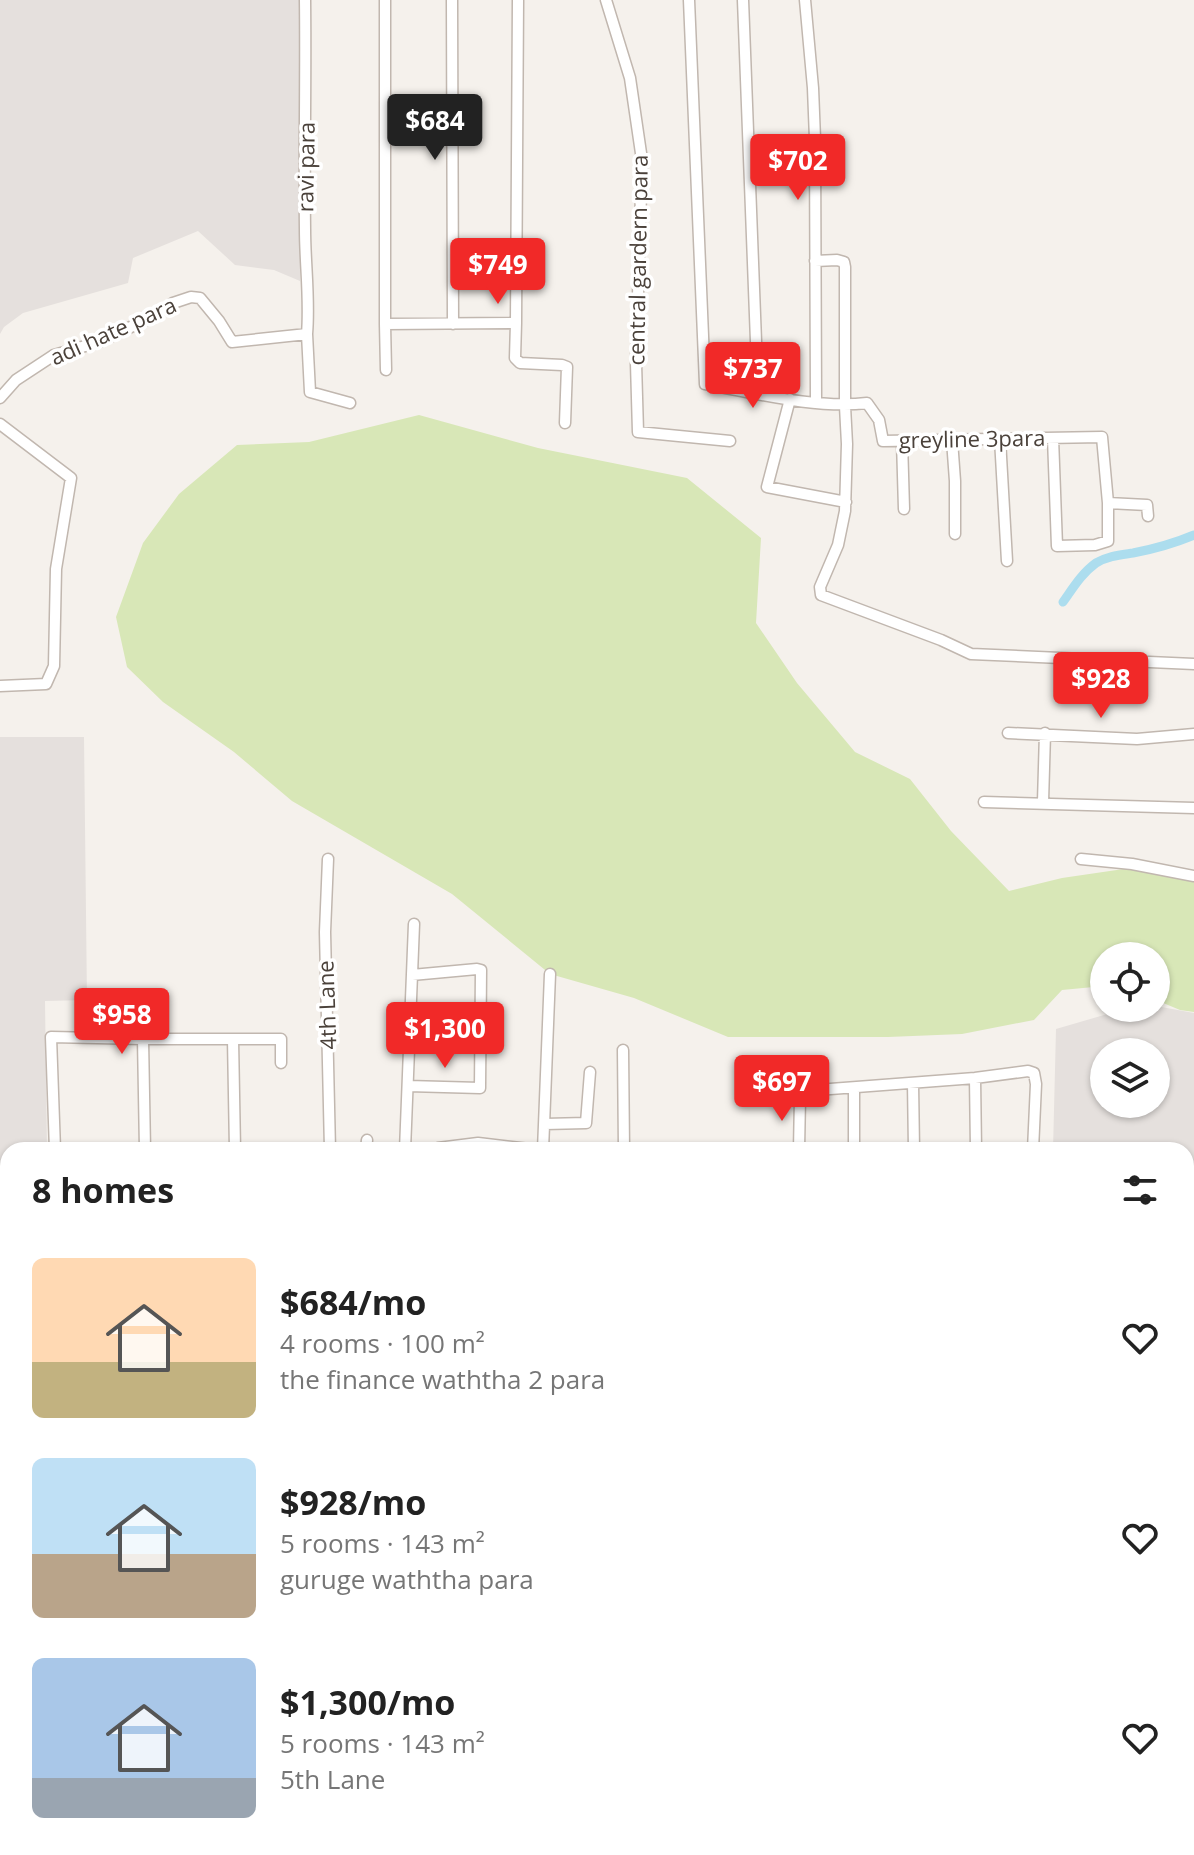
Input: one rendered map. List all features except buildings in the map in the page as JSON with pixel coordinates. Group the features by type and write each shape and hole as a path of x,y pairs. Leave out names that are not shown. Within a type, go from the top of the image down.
{"street":[{"name":"ravi para","path":"305,0 307,334"},
{"path":"385,0 386,370"},
{"path":"452,0 453,324"},
{"path":"518,0 515,358 520,363 567,367 565,423"},
{"name":"central gardern para","path":"606,0 630,78 642,160 638,432 730,441"},
{"name":"greyline 3para","path":"689,0 705,384 845,406 867,403 879,420 883,441 1102,437 1108,503"},
{"path":"743,0 758,394"},
{"path":"805,0 813,88 816,402"},
{"path":"815,261 844,262 846,502 838,545 820,587 821,595 971,654 1194,664"},
{"name":"adi hate para","path":"0,398 16,380 54,355 99,342 152,317 173,303 191,297 200,298 232,342 307,334"},
{"path":"385,324 516,323"},
{"path":"307,334 310,392 350,403"},
{"path":"790,399 767,487 846,502"},
{"path":"0,424 71,478 56,569 54,666 46,684 0,686"},
{"path":"1053,438 1057,546 1095,545 1108,541 1108,503 1147,505 1148,516"},
{"path":"1000,439 1007,561"},
{"path":"952,440 955,534"},
{"path":"902,441 904,509"},
{"path":"1008,733 1137,739 1194,734"},
{"path":"1043,802 1045,733"},
{"path":"984,802 1194,808"},
{"name":"4th Lane","path":"328,859 325,932 330,1142"},
{"path":"1081,859 1132,864 1194,876"},
{"path":"405,1142 414,924"},
{"path":"408,1086 480,1088 481,970 412,975"},
{"path":"542,1142 550,974"},
{"path":"55,1142 51,1037 281,1039 281,1063"},
{"path":"143,1039 145,1142"},
{"path":"233,1039 235,1142"},
{"path":"623,1050 624,1142"},
{"path":"799,1142 800,1097 804,1091 1028,1071 1034,1073 1036,1084 1033,1142"},
{"path":"545,1124 586,1123 590,1072"},
{"path":"975,1078 976,1142"},
{"path":"913,1083 914,1142"},
{"path":"854,1088 854,1142"}],"shaded area":[{"path":"0,0 304,0 300,281 274,270 235,265 198,231 133,258 128,283 23,313 4,327 0,334"},
{"path":"0,737 84,737 87,1000 45,1001 47,1142 0,1142"},
{"path":"1170,1009 1194,1013 1194,1142 1053,1142 1056,1029 1090,1019 1090,1022 1170,1022"}],"green space":[{"path":"419,415 538,448 687,478 761,538 756,623 797,683 855,752 910,779 951,831 1009,891 1062,878 1144,866 1194,876 1194,1012 1170,1006 1170,942 1090,942 1090,987 1062,990 1034,1020 962,1034 728,1037 634,998 550,974 452,894 292,801 234,752 163,702 127,667 116,617 143,543 179,494 237,445 309,442"}],"waterway":[{"path":"1063,602 1082,576 1101,561 1157,548 1194,535"}]}
